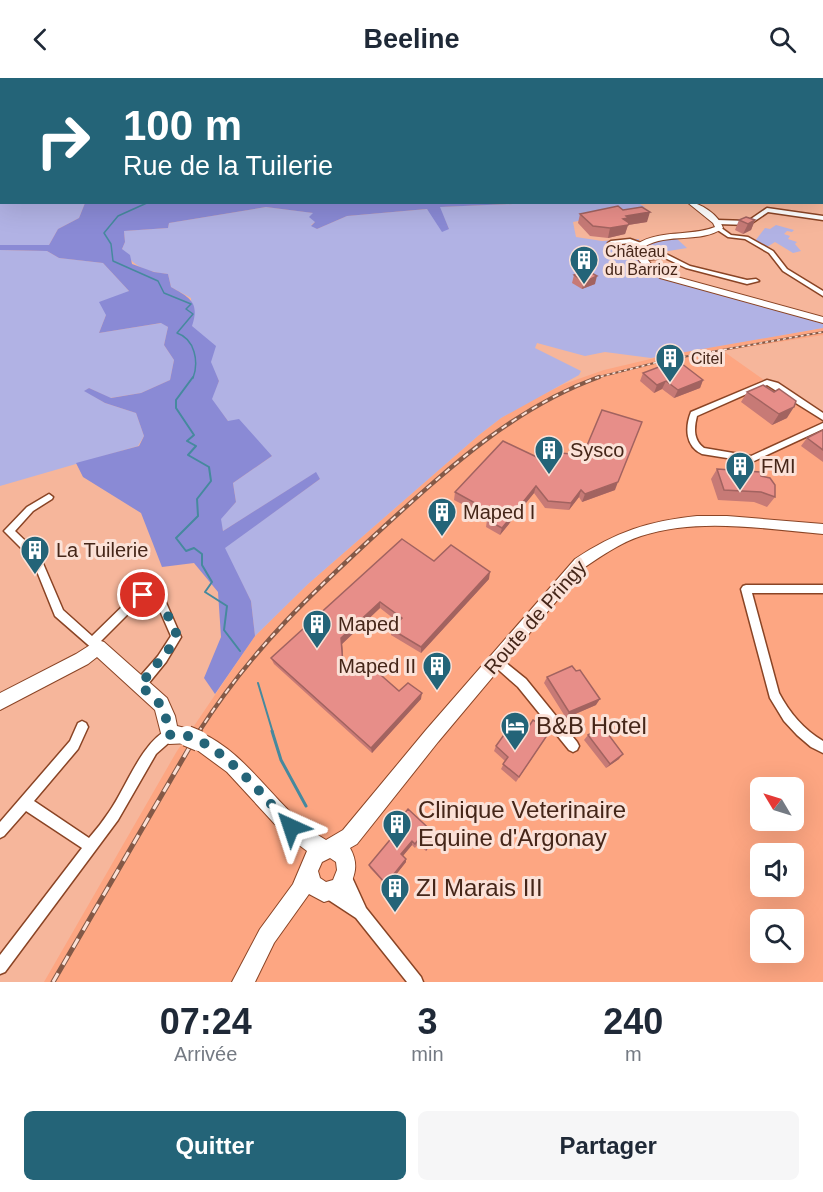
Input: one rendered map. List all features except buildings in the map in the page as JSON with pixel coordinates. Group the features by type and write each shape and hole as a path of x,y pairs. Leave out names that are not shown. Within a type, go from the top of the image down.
{"street":[{"path":"692,204 730,236 746,238 771,252 785,270 823,294"},
{"path":"770,210 769,208 776,204"},
{"path":"611,243 628,241 641,244 657,237 753,221 763,212 770,210 823,219"},
{"path":"746,238 755,224 753,221"},
{"path":"641,244 639,249 641,258 658,273 690,284 823,320"},
{"path":"641,258 666,256 691,268 747,282 756,281"},
{"path":"823,417 775,385 762,383 695,412 692,417 692,442 695,448 702,451 753,459 823,426"},
{"path":"49,497 30,509 9,531 36,557 59,613 164,708 185,737 214,749 238,769 327,870 416,982"},
{"name":"Route de Pringy","path":"243,982 271,931 300,891 327,870 350,837 580,563 625,534 658,524 698,520 823,529"},
{"path":"823,589 746,589 776,699 806,736 823,747"},
{"path":"0,702 82,659 139,596 161,601 176,636 166,654 140,685"},
{"path":"496,661 522,682 573,746"},
{"path":"0,832 74,745 82,727"},
{"path":"0,967 114,816 148,756 185,737"},
{"path":"26,803 91,847"},
{"path":"327,870 361,913"},
{"path":"253,982 288,920 327,870"}],"shaded area":[{"path":"0,204 85,204 79,218 58,229 49,245 0,245"},
{"path":"85,204 513,204 440,207 449,229 442,232 427,209 347,216 317,229 311,226 315,222 309,217 313,213 266,207 169,223 168,228 124,231 125,242 122,249 130,255 132,264 154,272 168,274 171,287 188,298 194,306 192,326 216,346 211,362 219,381 212,399 228,421 239,419 272,456 233,483 236,502 221,519 223,531 316,472 320,479 225,548 251,601 255,636 215,694 204,678 221,637 218,592 194,563 162,567 141,513 83,477 76,463 139,446 144,436 136,413 105,403 84,391 89,388 111,398 141,393 170,380 174,360 164,345 168,327 161,323 99,333 106,315 99,302 129,291 103,263 59,258 47,251 0,250 0,245 49,245 58,229 79,218"},
{"path":"513,204 640,204 645,207 573,222 576,237 602,241 639,239 637,248 654,271 823,322 823,328 651,358 605,352 585,356 537,343 535,348 581,371 579,375 501,418 479,435 308,584 255,636 251,601 224,548 320,479 315,473 223,531 220,519 236,502 233,483 272,456 228,421 211,399 219,381 192,326 191,298 171,287 168,274 147,270 131,260 122,249 125,242 124,231 168,228 169,223 266,207 314,213 315,222 311,225 317,229 347,216 427,209 449,229 439,207"},
{"path":"776,225 794,230 784,234 790,236 788,239 797,242 795,244 801,251 793,253 775,242 767,247 755,241 765,228 770,229"},
{"path":"663,238 677,239 687,248 644,255 644,246"},
{"path":"0,250 47,251 59,258 103,263 129,291 106,315 99,333 162,323 168,327 164,345 174,360 170,380 141,393 110,398 89,388 85,391 105,403 136,413 144,436 138,446 0,486"},
{"path":"823,328 823,335 723,351 823,422 823,982 44,982 177,751 255,636 308,584 501,418 564,384 604,370 680,352"}],"waterway":[{"path":"145,204 118,216 104,233 111,244 113,261 158,281 164,293 191,304 186,309 193,314 177,333 188,340 192,346 196,365 193,378"},
{"path":"193,377 176,400 176,408 194,435 187,441 196,446 188,455 209,467 211,481 197,499 198,516 176,538 186,551 194,548 202,554 202,565 212,582 205,592 227,606 224,630 240,651"},
{"path":"258,683 273,733"},
{"path":"272,731 281,760 306,806"}],"railway":[{"path":"595,378 666,360 823,332"},
{"path":"198,733 240,674 285,622 411,502 461,459 513,421 540,404 599,377"},
{"path":"53,982 199,731"}],"place":[{"name":"Château du Barrioz","path":"584,286"},
{"name":"Citel","path":"670,384"},
{"name":"Sysco","path":"549,476"},
{"name":"FMI","path":"740,492"},
{"name":"Maped I","path":"442,538"},
{"name":"La Tuilerie","path":"35,576"},
{"name":"Maped","path":"317,650"},
{"name":"Maped II","path":"437,692"},
{"name":"B&B Hotel","path":"515,752"},
{"name":"Clinique Veterinaire Equine d'Argonay","path":"397,850"},
{"name":"ZI Marais III","path":"395,914"}],"route":[{"path":"143,595 161,601 176,633 175,640 169,649 140,685 164,708 169,735 187,735 226,758 291,827"}]}
